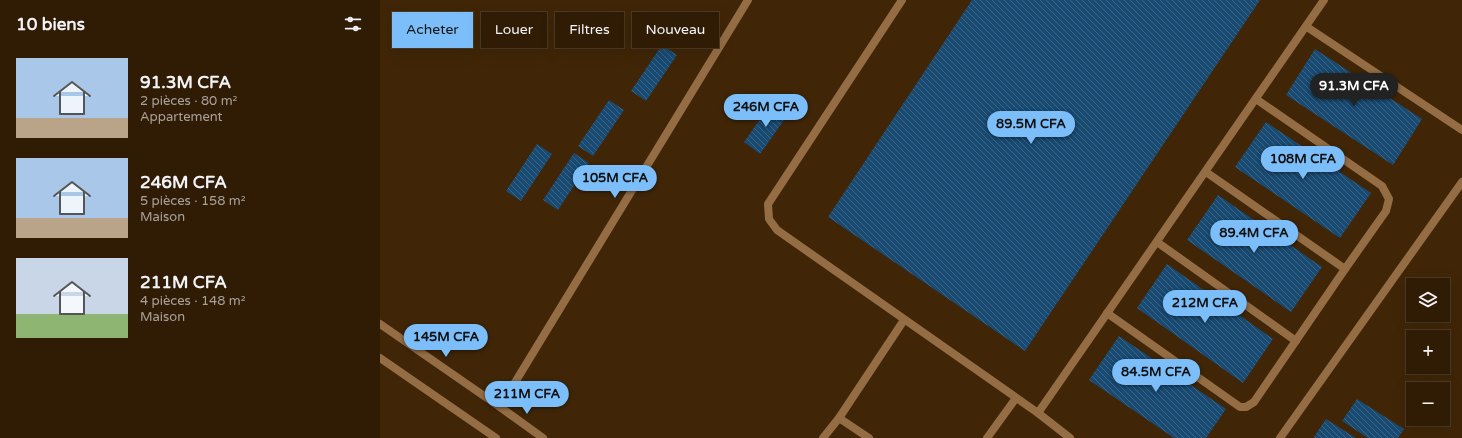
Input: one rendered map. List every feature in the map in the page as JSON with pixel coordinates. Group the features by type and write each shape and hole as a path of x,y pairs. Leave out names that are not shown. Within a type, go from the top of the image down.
{"street":[{"path":"500,407 748,0"},
{"path":"902,0 768,204 769,219 777,230 1038,413 1065,436"},
{"path":"1038,413 1307,27 1324,0"},
{"path":"1307,27 1462,130"},
{"path":"1107,313 1240,407 1246,407 1254,402 1386,211 1389,199 1382,186 1256,99"},
{"path":"1206,172 1345,269"},
{"path":"1280,438 1462,182"},
{"path":"1157,242 1296,341"},
{"path":"824,438 904,320"},
{"path":"380,324 543,438"},
{"path":"380,358 496,438"},
{"path":"987,438 1016,398"},
{"path":"839,418 870,438"}],"building":[{"path":"972,0 1260,0 1025,351 828,217"},
{"path":"660,48 666,48 677,55 646,101 631,91"},
{"path":"1315,49 1422,119 1393,165 1286,95"},
{"path":"609,100 624,110 593,156 578,146"},
{"path":"773,101 789,113 760,154 744,142"},
{"path":"1266,122 1371,193 1340,238 1235,167"},
{"path":"537,144 552,154 521,201 506,191"},
{"path":"574,153 589,163 558,210 543,200"},
{"path":"1218,195 1322,267 1291,312 1187,240"},
{"path":"1167,264 1273,339 1243,383 1137,308"},
{"path":"1119,336 1226,409 1206,438 1174,438 1089,380"},
{"path":"1357,399 1404,429 1398,438 1368,438 1342,421"},
{"path":"1326,419 1356,438 1315,438 1314,437"}]}
